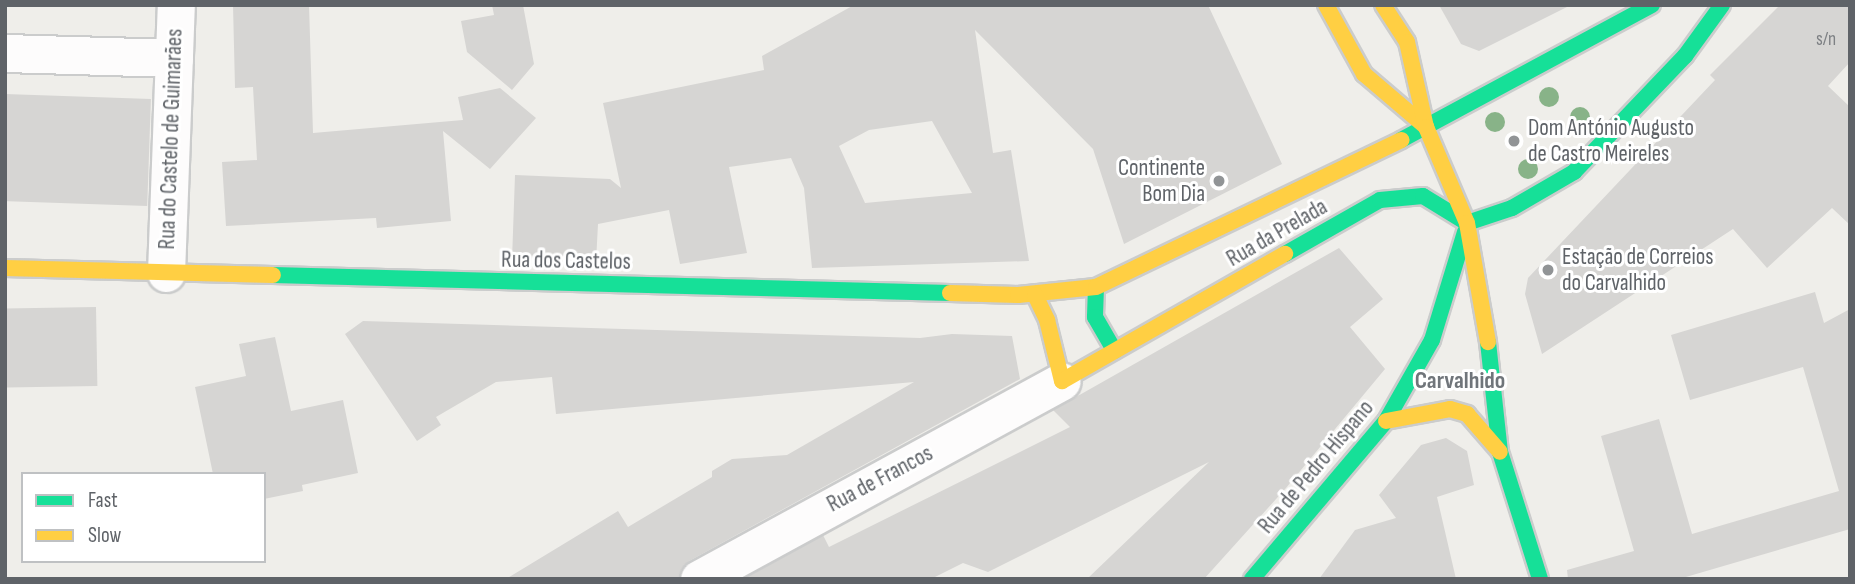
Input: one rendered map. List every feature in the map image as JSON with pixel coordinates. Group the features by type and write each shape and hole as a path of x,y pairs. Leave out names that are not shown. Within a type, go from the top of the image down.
{"main road":[{"path":"1326,5 1364,74 1426,127"},
{"path":"1383,5 1406,42 1426,127 1467,223 1483,293 1500,452 1540,579"},
{"name":"Rua da Prelada","path":"1035,295 1096,287 1426,127 1652,5"},
{"path":"1467,223 1512,208 1574,172 1685,56 1722,5"},
{"name":"Rua da Prelada","path":"1062,381 1380,200 1423,196 1467,223"},
{"name":"Rua de Pedro Hispano","path":"1252,579 1386,421 1432,340 1467,223"},
{"name":"Rua dos Castelos","path":"5,268 1035,295"},
{"path":"1096,287 1094,317 1115,351"},
{"path":"1035,295 1047,320 1062,381"},
{"path":"1386,421 1450,409 1467,414 1500,452"}],"street":[{"name":"Rua do Castelo de Guimarães","path":"166,273 176,5"},
{"path":"5,53 174,58"},
{"name":"Rua de Francos","path":"699,579 1062,381"}],"building":[{"path":"233,5 309,5 313,133 463,120 458,97 500,88 536,118 490,169 443,131 451,221 377,228 376,218 226,226 222,162 257,160 253,87 235,88"},
{"path":"492,5 523,5 534,64 512,90 467,52 461,21 494,15"},
{"path":"854,5 1208,5 1282,164 1124,244 1093,149 975,30 993,153 1011,150 1029,261 812,268 804,188 791,158 729,167 747,253 680,264 669,210 598,224 596,262 512,260 515,175 610,179 621,188 603,103 764,70 762,56","holes":["932,121 972,193 865,203 839,146 869,130"]},
{"path":"1439,5 1571,5 1479,51 1461,44"},
{"path":"1780,5 1850,5 1850,62 1828,86 1850,107 1850,225 1832,208 1767,268 1733,229 1542,354 1525,294 1528,278 1715,80 1710,75"},
{"path":"5,94 151,99 147,206 5,201"},
{"path":"1339,248 1383,299 1350,327 1385,369 1286,488 1204,579 1087,579 1209,462 988,572 963,563 931,579 743,579 823,535 829,547 1070,427 1053,410"},
{"path":"1815,292 1824,323 1850,309 1850,529 1679,579 1568,579 1567,570 1634,551 1601,436 1659,419 1692,534 1839,491 1803,367 1690,400 1671,335"},
{"path":"96,307 97,386 6,388 5,309"},
{"path":"363,321 920,338 952,334 1012,336 1020,379 689,561 678,579 506,579 618,511 628,527 712,477 712,471 732,459 787,455 914,382 556,414 552,377 496,382 436,417 441,425 417,441 345,334"},
{"path":"275,337 291,411 343,400 358,473 302,485 303,491 266,499 266,472 213,472 195,387 246,376 239,344"},
{"path":"1446,438 1467,451 1474,485 1437,497 1456,579 1319,579 1355,530 1396,518 1379,495 1421,445"}],"traffic: fast":[{"path":"1401,140 1652,5"},
{"path":"1467,223 1512,208 1574,172 1685,56 1722,5"},
{"path":"1285,254 1380,200 1423,196 1467,223"},
{"path":"1252,579 1386,421 1432,340 1465,232"},
{"path":"273,275 950,293"},
{"path":"1096,287 1095,317 1115,351"},
{"path":"1488,342 1500,452 1540,579"}],"traffic: slow":[{"path":"1326,5 1364,74 1426,127"},
{"path":"1383,5 1407,42 1426,127 1467,223 1488,342"},
{"path":"950,293 1018,295 1096,287 1401,140"},
{"path":"1035,295 1047,320 1062,381 1285,254"},
{"path":"5,268 273,275"},
{"path":"1386,421 1450,409 1467,414 1500,452"}],"place":[{"name":"Dom António Augusto de Castro Meireles","path":"1514,141"},
{"name":"Continente Bom Dia","path":"1219,181"},
{"name":"Estação de Correios do Carvalhido","path":"1548,270"}],"district":[{"name":"Carvalhido","path":"1460,381"}]}
